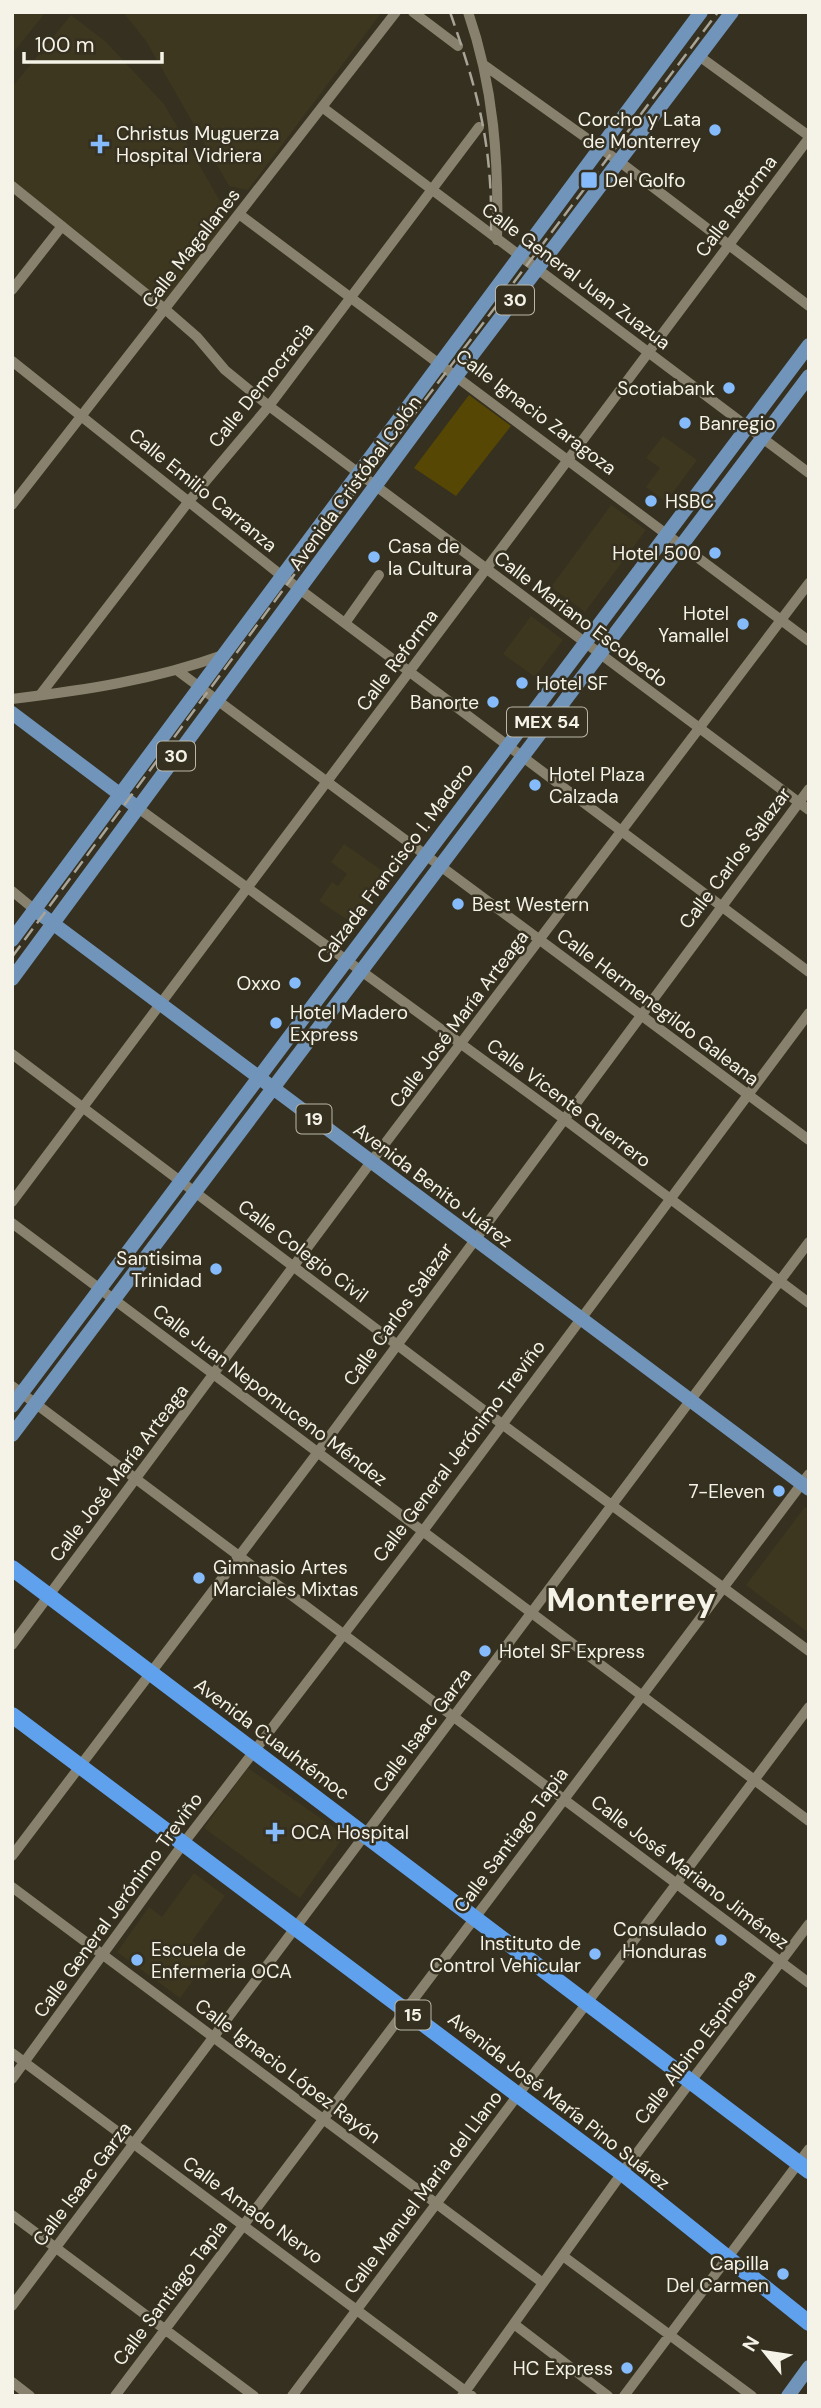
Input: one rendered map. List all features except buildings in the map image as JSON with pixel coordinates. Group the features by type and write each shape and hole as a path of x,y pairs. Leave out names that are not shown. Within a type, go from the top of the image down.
{"highway":[{"name":"Avenida Cuauhtémoc","path":"12,1568 803,2167"},
{"name":"Avenida José María Pino Suárez","path":"12,1715 622,2173 809,2323"}],"main road":[{"name":"30","path":"12,940 197,687 701,12"},
{"name":"Avenida Cristóbal Colón","path":"12,979 376,489 457,374 732,12"},
{"name":"Calzada Francisco I. Madero","path":"12,1406 17,1390 181,1181 809,345"},
{"name":"Calzada Francisco I. Madero","path":"12,1435 809,376"},
{"path":"12,713 138,808"},
{"name":"Avenida Benito Juárez","path":"35,909 579,1320 688,1401 806,1482"},
{"path":"788,2396 809,2367"}],"street":[{"name":"Calle Magallanes","path":"12,505 396,12"},
{"path":"413,12 458,46"},
{"path":"468,12 484,65 496,146 497,240"},
{"path":"699,56 809,137"},
{"path":"484,65 620,162 809,306"},
{"name":"Calle General Juan Zuazua","path":"322,107 809,473"},
{"name":"Calle Democracia","path":"40,695 189,501 269,406 479,127"},
{"name":"Calle Reforma","path":"12,1202 809,137"},
{"name":"Calle Mariano Escobedo","path":"12,186 166,310 197,337 225,370 269,406 376,489 809,810"},
{"name":"Calle Ignacio Zaragoza","path":"239,214 353,296 809,641"},
{"path":"12,290 62,226"},
{"name":"Calle Emilio Carranza","path":"12,361 282,576 809,972"},
{"path":"345,623 379,575"},
{"name":"Calle José María Arteaga","path":"12,1645 371,1162 809,583"},
{"path":"12,699 114,686 178,671 223,655"},
{"name":"Calle Hermenegildo Galeana","path":"178,671 216,702 809,1140"},
{"name":"Calle Carlos Salazar","path":"12,1856 318,1452 809,789"},
{"name":"Calle Vicente Guerrero","path":"138,808 564,1119 809,1303"},
{"name":"19","path":"12,891 35,909"},
{"name":"Calle General Jerónimo Treviño","path":"12,2079 183,1844 423,1531 809,1013"},
{"name":"Calle Colegio Civil","path":"12,1054 502,1424 809,1651"},
{"name":"Calle Juan Nepomuceno Méndez","path":"12,1223 809,1821"},
{"name":"Calle Isaac Garza","path":"12,2306 215,2038 364,1834 614,1506 688,1401 809,1242"},
{"name":"Calle José Mariano Jiménez","path":"17,1390 455,1716 674,1885 809,1983"},
{"name":"Calle Santiago Tapia","path":"116,2396 563,1799 806,1482"},
{"name":"Calle Manuel Maria del Llano","path":"292,2396 809,1707"},
{"name":"Calle Ignacio López Rayón","path":"12,1888 543,2283"},
{"name":"Calle Albino Espinosa","path":"466,2394 622,2173 809,1924"},
{"name":"Calle Amado Nervo","path":"12,2053 358,2308 466,2394"},
{"path":"624,2396 726,2259 803,2167 809,2148"},
{"path":"12,2215 254,2396"},
{"path":"563,2256 752,2396"},
{"path":"514,2324 608,2396"},
{"path":"12,2382 30,2396"}],"shaded area":[{"path":"12,12 46,12 12,54"},
{"path":"123,12 382,12 248,190 229,186 146,41"},
{"name":"Christus Muguerza Hospital Vidriera","path":"71,15 106,42 164,104 227,213 225,225 163,302 12,183 12,87"},
{"path":"469,395 511,426 456,496 414,468"},
{"path":"663,436 697,460 666,502 646,487 660,468 646,458"},
{"path":"611,505 646,530 585,612 551,587"},
{"path":"531,616 563,640 535,677 503,654"},
{"path":"344,844 387,874 352,923 319,901 332,882 338,886 347,874 331,862"},
{"path":"805,1507 809,1510 809,1633 746,1585"},
{"name":"OCA Hospital","path":"248,1768 345,1835 300,1898 204,1828"},
{"path":"194,1873 225,1896 192,1941 211,1956 180,1998 117,1952 149,1907 162,1917"}],"railway":[{"path":"450,12 469,70 487,148 491,236"},
{"path":"12,957 345,506 718,12"}],"place":[{"name":"Corcho y Lata de Monterrey","path":"715,130"},
{"name":"Christus Muguerza Hospital Vidriera","path":"100,144"},
{"name":"Del Golfo","path":"589,180"},
{"name":"Scotiabank","path":"729,388"},
{"name":"Banregio","path":"685,423"},
{"name":"HSBC","path":"651,501"},
{"name":"Hotel 500","path":"715,553"},
{"name":"Casa de la Cultura","path":"374,557"},
{"name":"Hotel Yamallel","path":"743,624"},
{"name":"Hotel SF","path":"522,683"},
{"name":"Banorte","path":"493,702"},
{"name":"Hotel Plaza Calzada","path":"535,785"},
{"name":"Best Western","path":"458,904"},
{"name":"Oxxo","path":"295,983"},
{"name":"Hotel Madero Express","path":"276,1023"},
{"name":"Santisima Trinidad","path":"216,1269"},
{"name":"7-Eleven","path":"779,1491"},
{"name":"Gimnasio Artes Marciales Mixtas","path":"199,1578"},
{"name":"Hotel SF Express","path":"485,1651"},
{"name":"OCA Hospital","path":"275,1832"},
{"name":"Consulado Honduras","path":"721,1940"},
{"name":"Instituto de Control Vehicular","path":"595,1954"},
{"name":"Escuela de Enfermeria OCA","path":"137,1960"},
{"name":"Capilla Del Carmen","path":"783,2274"},
{"name":"HC Express","path":"627,2368"}],"district":[{"name":"Monterrey","path":"631,1599"}]}
